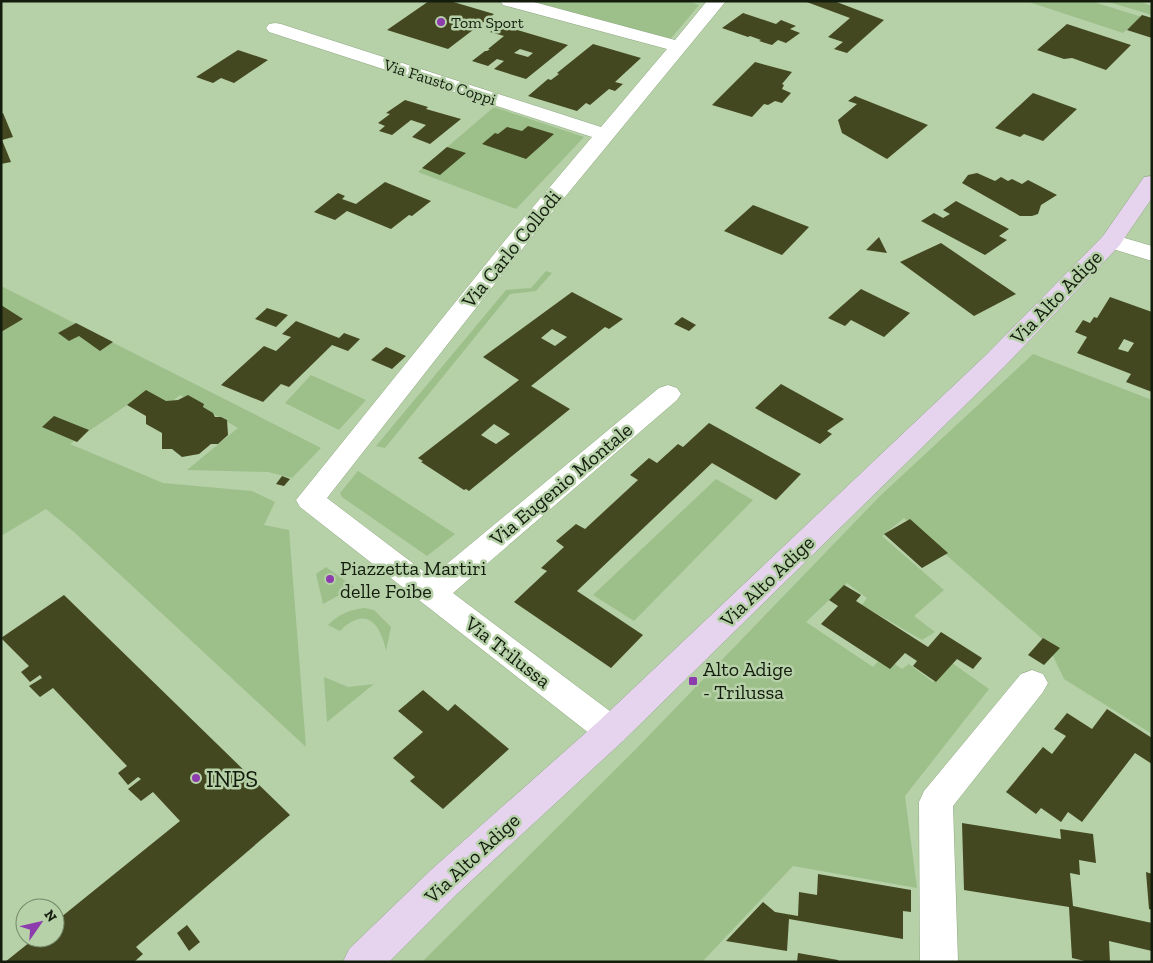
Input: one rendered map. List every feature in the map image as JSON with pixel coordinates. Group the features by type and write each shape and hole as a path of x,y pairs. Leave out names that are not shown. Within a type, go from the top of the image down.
{"street":[{"path":"509,1 679,47"},
{"name":"Via Carlo Collodi","path":"310,500 515,243 717,1"},
{"name":"Via Fausto Coppi","path":"275,28 605,135"},
{"name":"Via Alto Adige","path":"362,962 445,881 611,731 996,360 1111,241 1152,182"},
{"path":"1111,241 1152,254"},
{"name":"Via Eugenio Montale","path":"432,593 668,394"},
{"name":"Via Trilussa","path":"310,500 611,731"},
{"path":"939,962 936,802 1032,683"}],"green space":[{"path":"531,1 688,1 699,5 668,42"},
{"path":"1026,1 1090,1 1142,17 1123,33"},
{"path":"1105,1 1138,1 1152,6 1152,15"},
{"path":"494,107 584,137 516,209 418,172"},
{"path":"546,271 552,273 536,291 510,294 385,448 376,446 506,290 531,288"},
{"path":"1,286 321,448 292,478 268,472 187,470 238,428 180,395 169,404 146,392 70,444 163,483 252,491 275,502 264,525 289,530 306,747 74,532 46,509 1,536"},
{"path":"1033,354 1152,400 1152,734 1064,679 1047,643 904,518 882,536 944,590 914,616 935,632 922,640 862,605 867,598 847,583 806,622 873,667 883,656 902,669 909,664 933,682 952,663 989,689 905,796 917,888 793,866 702,962 422,962 634,751 881,495"},
{"path":"311,375 366,400 339,430 285,403"},
{"path":"358,471 455,534 427,556 342,497 340,493"},
{"path":"716,479 753,500 634,621 593,595"},
{"path":"326,567 357,589 345,592 323,604 316,574"},
{"path":"364,608 374,610 391,627 386,651 380,632 370,621 364,619 357,620 349,623 340,631 328,625 344,613"},
{"path":"324,677 348,687 374,684 327,722"}],"building":[{"name":"Tom Sport","path":"429,1 450,1 494,14 448,49 387,30"},
{"path":"804,1 834,1 884,20 847,53 834,49 843,42 828,37 850,18"},
{"path":"743,13 776,24 781,20 796,26 790,29 800,33 786,43 778,40 772,45 722,28"},
{"path":"1142,15 1152,18 1152,38 1127,30"},
{"path":"1067,24 1131,45 1106,70 1072,58 1064,59 1037,50"},
{"path":"499,26 568,45 526,79 494,69 504,61 497,59 488,66 472,61 490,49 488,49 504,36 490,32","holes":["520,49 533,53 528,57 514,53"]},
{"path":"593,44 641,58 615,82 623,84 615,91 609,89 590,105 586,103 577,111 528,96 548,79 551,80 559,74 557,73"},
{"path":"238,50 268,60 234,83 221,78 213,83 196,77"},
{"path":"755,62 792,72 782,84 784,85 782,89 791,93 782,103 775,101 768,105 764,104 752,117 712,105"},
{"path":"1033,93 1077,109 1043,141 1024,134 1020,137 995,128"},
{"path":"855,96 928,125 887,159 842,133 838,120 857,104 848,101"},
{"path":"405,100 428,107 426,109 461,119 430,144 412,137 426,125 411,120 392,135 379,131 385,126 378,123 390,114 386,113"},
{"path":"3,113 13,137 2,140 11,162 1,164 1,114"},
{"path":"528,126 554,134 526,159 482,144 495,133 498,134 507,127 522,131"},
{"path":"447,147 466,153 440,175 422,168"},
{"path":"977,173 995,181 1001,177 1008,181 1012,179 1022,184 1028,180 1057,195 1041,205 1038,214 1020,216 962,183 968,175"},
{"path":"385,182 431,201 391,229 347,211 335,220 314,212 338,193 345,196 342,199 356,204"},
{"path":"956,201 1009,229 999,236 1007,240 985,255 921,221 934,213 943,218 950,214 943,210"},
{"path":"753,205 809,227 782,255 724,231"},
{"path":"879,237 887,253 866,250"},
{"path":"941,243 1016,294 974,316 900,262"},
{"path":"861,289 910,313 884,337 851,320 845,326 828,318"},
{"path":"572,292 623,319 609,329 605,327 531,386 570,409 469,491 464,490 421,462 423,461 418,458 519,380 483,357","holes":["552,329 567,337 555,346 541,338","494,424 510,434 496,444 481,435"]},
{"path":"1110,297 1152,312 1152,392 1126,382 1131,374 1077,353 1087,337 1075,332 1083,320 1090,323 1094,317 1097,318","holes":["1124,339 1134,343 1128,352 1118,349"]},
{"path":"1,305 23,319 1,332"},
{"path":"267,308 288,315 276,327 255,319"},
{"path":"682,317 696,325 689,331 674,324"},
{"path":"296,321 339,338 344,333 360,339 348,351 332,345 289,387 281,384 263,402 221,385 264,346 276,351 291,337 282,334"},
{"path":"76,323 113,342 100,351 79,336 69,341 58,333"},
{"path":"386,347 406,356 392,369 371,360"},
{"path":"781,384 844,419 827,431 832,434 820,444 755,408"},
{"path":"146,390 166,401 178,400 188,395 204,404 203,407 213,413 215,417 227,420 228,435 218,444 211,444 199,454 182,457 172,449 162,449 162,433 146,424 146,416 127,405"},
{"path":"54,416 89,430 77,442 42,427"},
{"path":"709,423 801,474 776,500 712,463 577,591 643,635 611,668 514,602 547,571 541,568 564,547 556,541 576,524 585,529 638,480 630,475 649,458 657,463 678,444 683,447"},
{"path":"282,476 290,479 284,486 276,484"},
{"path":"910,519 948,553 922,568 884,534"},
{"path":"844,585 861,595 856,601 928,647 941,632 982,658 973,669 957,659 936,682 913,666 917,661 905,653 890,669 821,624 838,606 829,600"},
{"name":"INPS","path":"64,595 290,815 136,947 143,954 134,962 5,962 22,948 65,948 65,914 180,821 153,792 141,801 128,789 141,779 138,777 128,785 118,773 127,766 53,688 40,697 29,686 42,678 40,675 30,682 21,672 29,666 1,638"},
{"path":"1043,638 1060,648 1044,665 1028,655"},
{"path":"423,690 448,711 455,704 509,749 443,809 410,781 415,777 393,758 423,732 398,711"},
{"path":"1107,709 1152,738 1152,764 1135,753 1082,822 1068,812 1061,822 1041,808 1036,814 1006,792 1043,747 1052,754 1066,736 1054,729 1067,713 1092,729"},
{"path":"962,823 1061,839 1060,829 1093,834 1096,863 1079,860 1080,875 1070,873 1073,906 1152,923 1152,951 1109,941 1110,962 1089,962 1072,958 1069,907 964,890"},
{"path":"1146,872 1152,874 1152,910 1149,909"},
{"path":"818,874 911,890 911,912 903,911 903,939 789,919 787,951 726,941 763,902 775,912 798,916 799,892 817,895"},
{"path":"187,925 200,942 189,951 177,933"},
{"path":"798,953 838,960 838,962 797,962"}],"place":[{"name":"Tom Sport","path":"441,22"},
{"name":"Piazzetta Martiri delle Foibe","path":"330,579"},
{"name":"Alto Adige - Trilussa","path":"693,681"},
{"name":"INPS","path":"196,778"}]}
